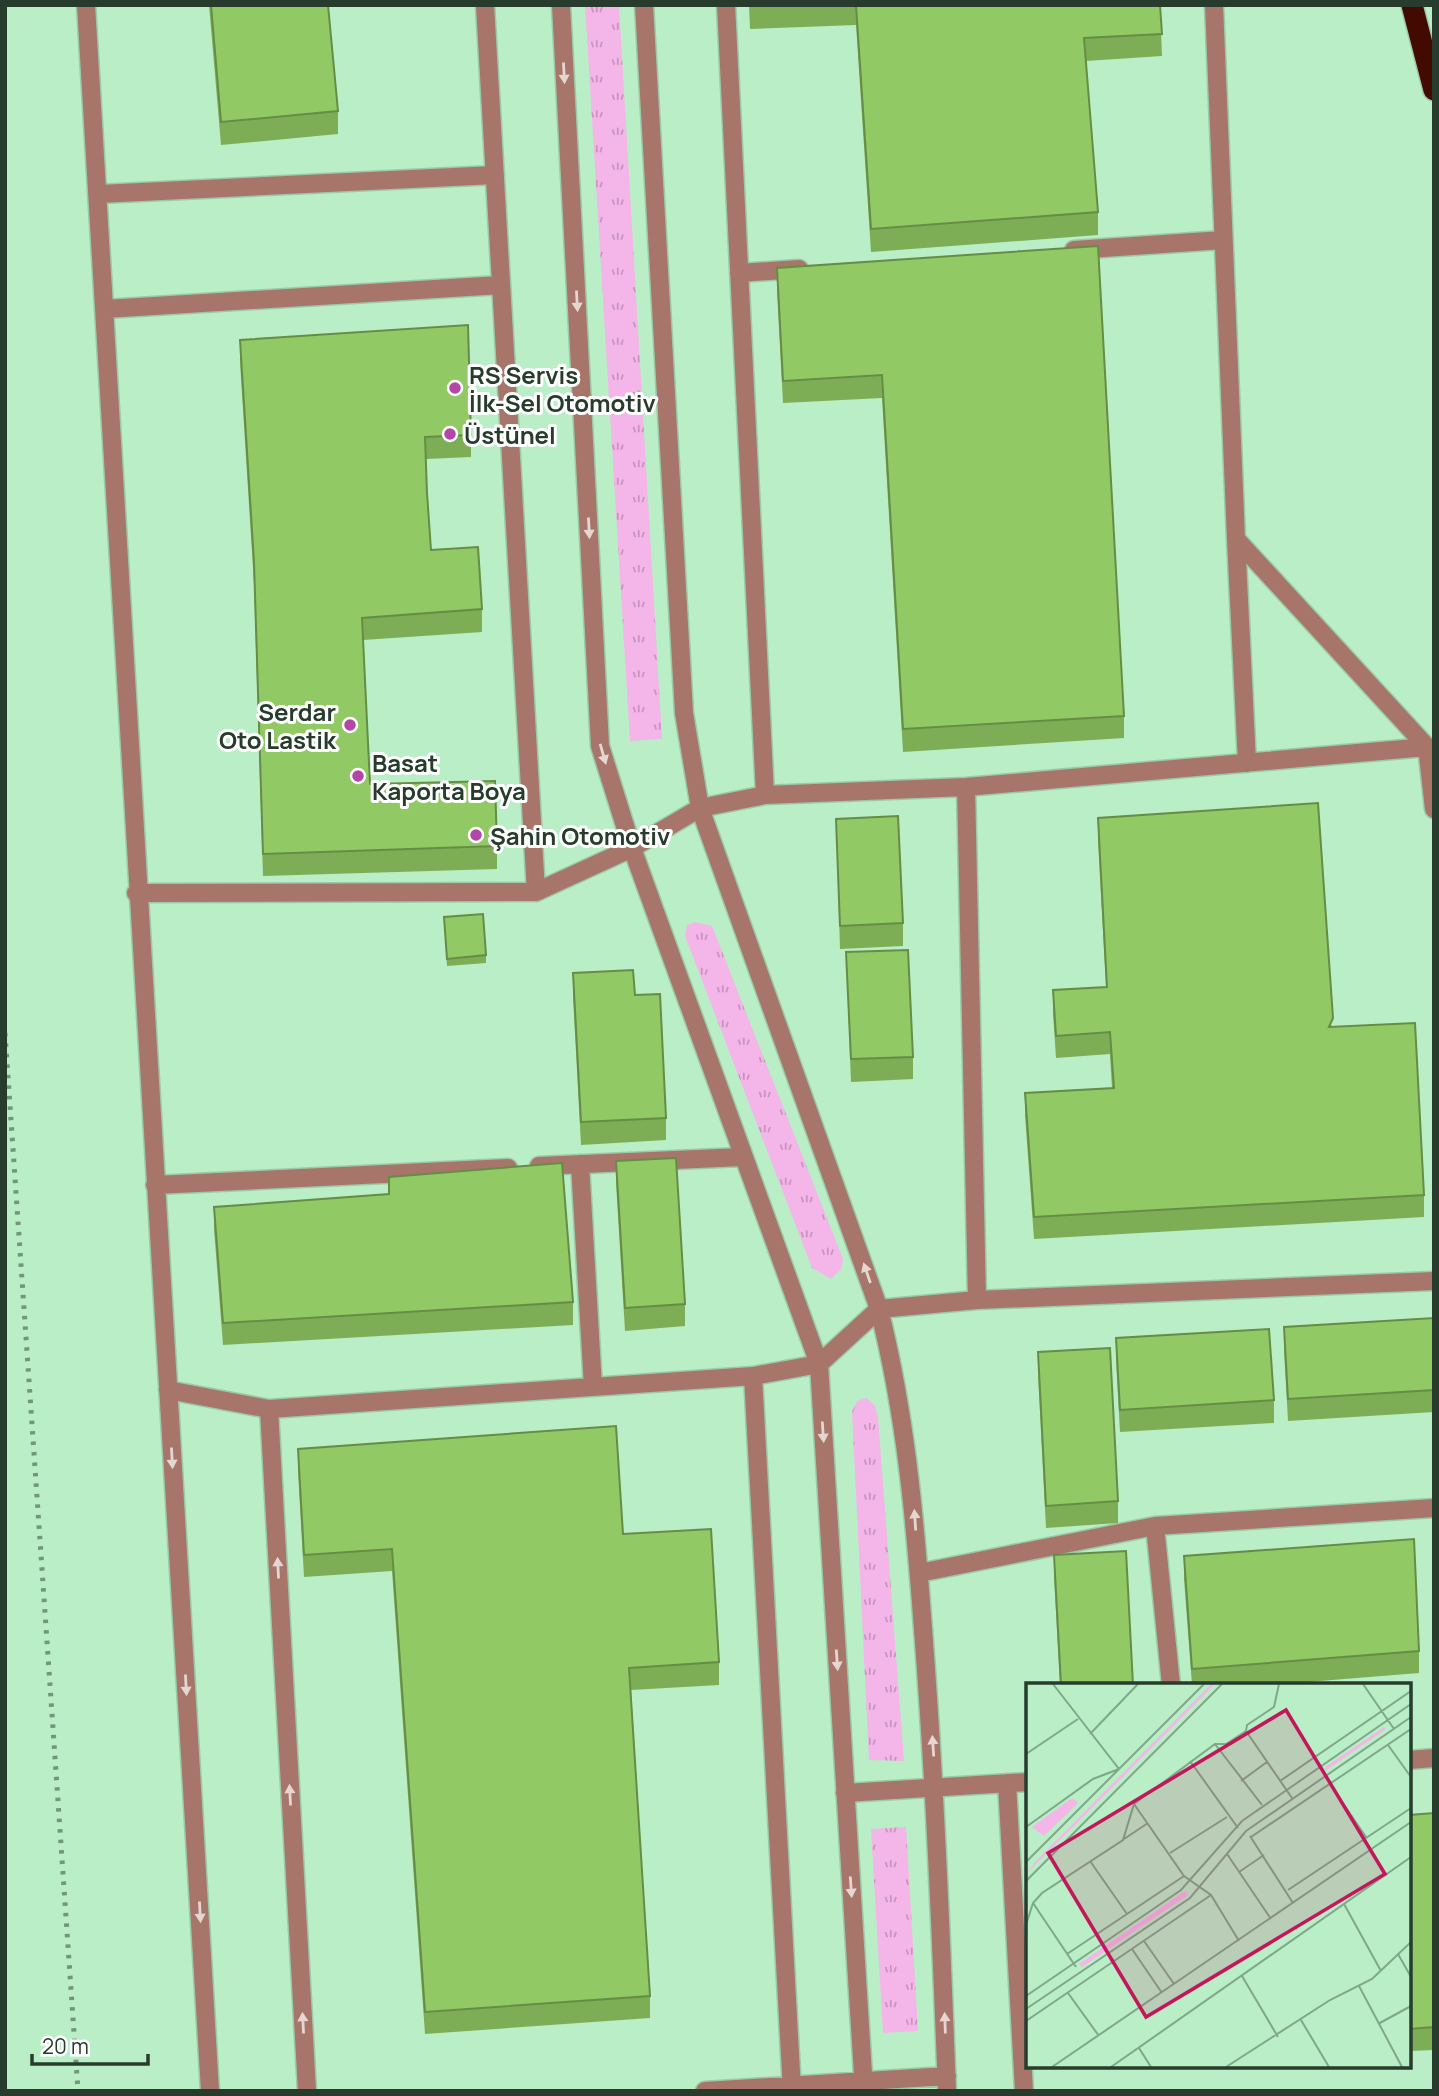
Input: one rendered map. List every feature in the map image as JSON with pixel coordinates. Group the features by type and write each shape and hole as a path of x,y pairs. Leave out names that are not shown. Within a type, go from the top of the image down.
{"highway":[{"path":"1412,5 1434,90"}],"street":[{"path":"86,5 99,194 136,893 210,2091"},
{"path":"485,5 536,892"},
{"path":"561,5 600,746 632,848 819,1364 863,2086"},
{"path":"644,5 684,713 700,808 879,1309 897,1380 913,1493 936,1787 947,2083 705,2091"},
{"path":"726,5 765,795"},
{"path":"1214,5 1247,763"},
{"path":"99,194 495,175"},
{"path":"1058,252 1223,240"},
{"path":"739,273 822,268"},
{"path":"105,309 501,285"},
{"path":"1236,539 1427,747 1434,809"},
{"path":"136,893 536,892 632,848 700,808 765,795 966,787 1427,747"},
{"path":"966,787 977,1300"},
{"path":"155,1185 742,1157"},
{"path":"580,1164 593,1387"},
{"path":"168,1390 269,1409 753,1376 819,1364 879,1309 977,1300 1434,1281"},
{"path":"753,1376 792,2088"},
{"path":"269,1409 307,2091"},
{"path":"919,1573 1155,1526 1434,1508"},
{"path":"1155,1526 1171,1683"},
{"path":"1411,1760 1434,1758"},
{"path":"845,1793 1026,1782"},
{"path":"1007,1783 1024,2091"}],"green space":[{"path":"585,5 619,5 662,739 630,741"},
{"path":"695,922 712,926 843,1259 841,1269 831,1279 812,1268 685,936 687,925"},
{"path":"867,1398 875,1406 878,1417 904,1761 869,1760 852,1412 857,1401"},
{"path":"906,1827 918,2031 883,2033 871,1829"}],"building":[{"path":"211,5 328,5 338,111 221,122"},
{"path":"856,5 1160,5 1162,34 1084,38 1098,212 871,229"},
{"path":"1098,246 1124,716 903,729 882,375 783,381 777,268"},
{"path":"468,325 471,435 425,437 427,493 431,550 478,547 482,609 362,618 370,784 495,781 497,846 263,854 254,562 240,340"},
{"path":"1318,803 1333,1018 1329,1027 1415,1023 1424,1195 1034,1217 1025,1093 1114,1088 1110,1032 1056,1036 1053,990 1107,987 1098,818"},
{"path":"898,816 903,923 840,926 836,819"},
{"path":"483,914 486,955 447,959 444,917"},
{"path":"908,950 913,1057 851,1059 846,952"},
{"path":"633,970 635,995 660,994 666,1118 581,1122 573,973"},
{"path":"676,1158 685,1304 625,1308 616,1161"},
{"path":"562,1163 573,1302 223,1323 214,1207 389,1194 389,1177"},
{"path":"1434,1318 1434,1390 1288,1399 1284,1327"},
{"path":"1269,1329 1274,1400 1120,1410 1116,1338"},
{"path":"1110,1348 1118,1501 1046,1506 1038,1352"},
{"path":"616,1426 623,1534 711,1529 719,1662 629,1668 650,1996 425,2012 392,1549 304,1555 298,1449"},
{"path":"1414,1539 1419,1651 1192,1669 1184,1556"},
{"path":"1126,1551 1133,1683 1061,1683 1054,1555"},
{"path":"1434,1813 1434,2027 1411,2029 1411,1815"}],"railway":[{"path":"5,1033 78,2091"}],"place":[{"name":"RS Servis İlk-Sel Otomotiv","path":"455,388"},
{"name":"Üstünel","path":"450,434"},
{"name":"Serdar Oto Lastik","path":"350,725"},
{"name":"Basat Kaporta Boya","path":"358,776"},
{"name":"Şahin Otomotiv","path":"476,835"}]}
